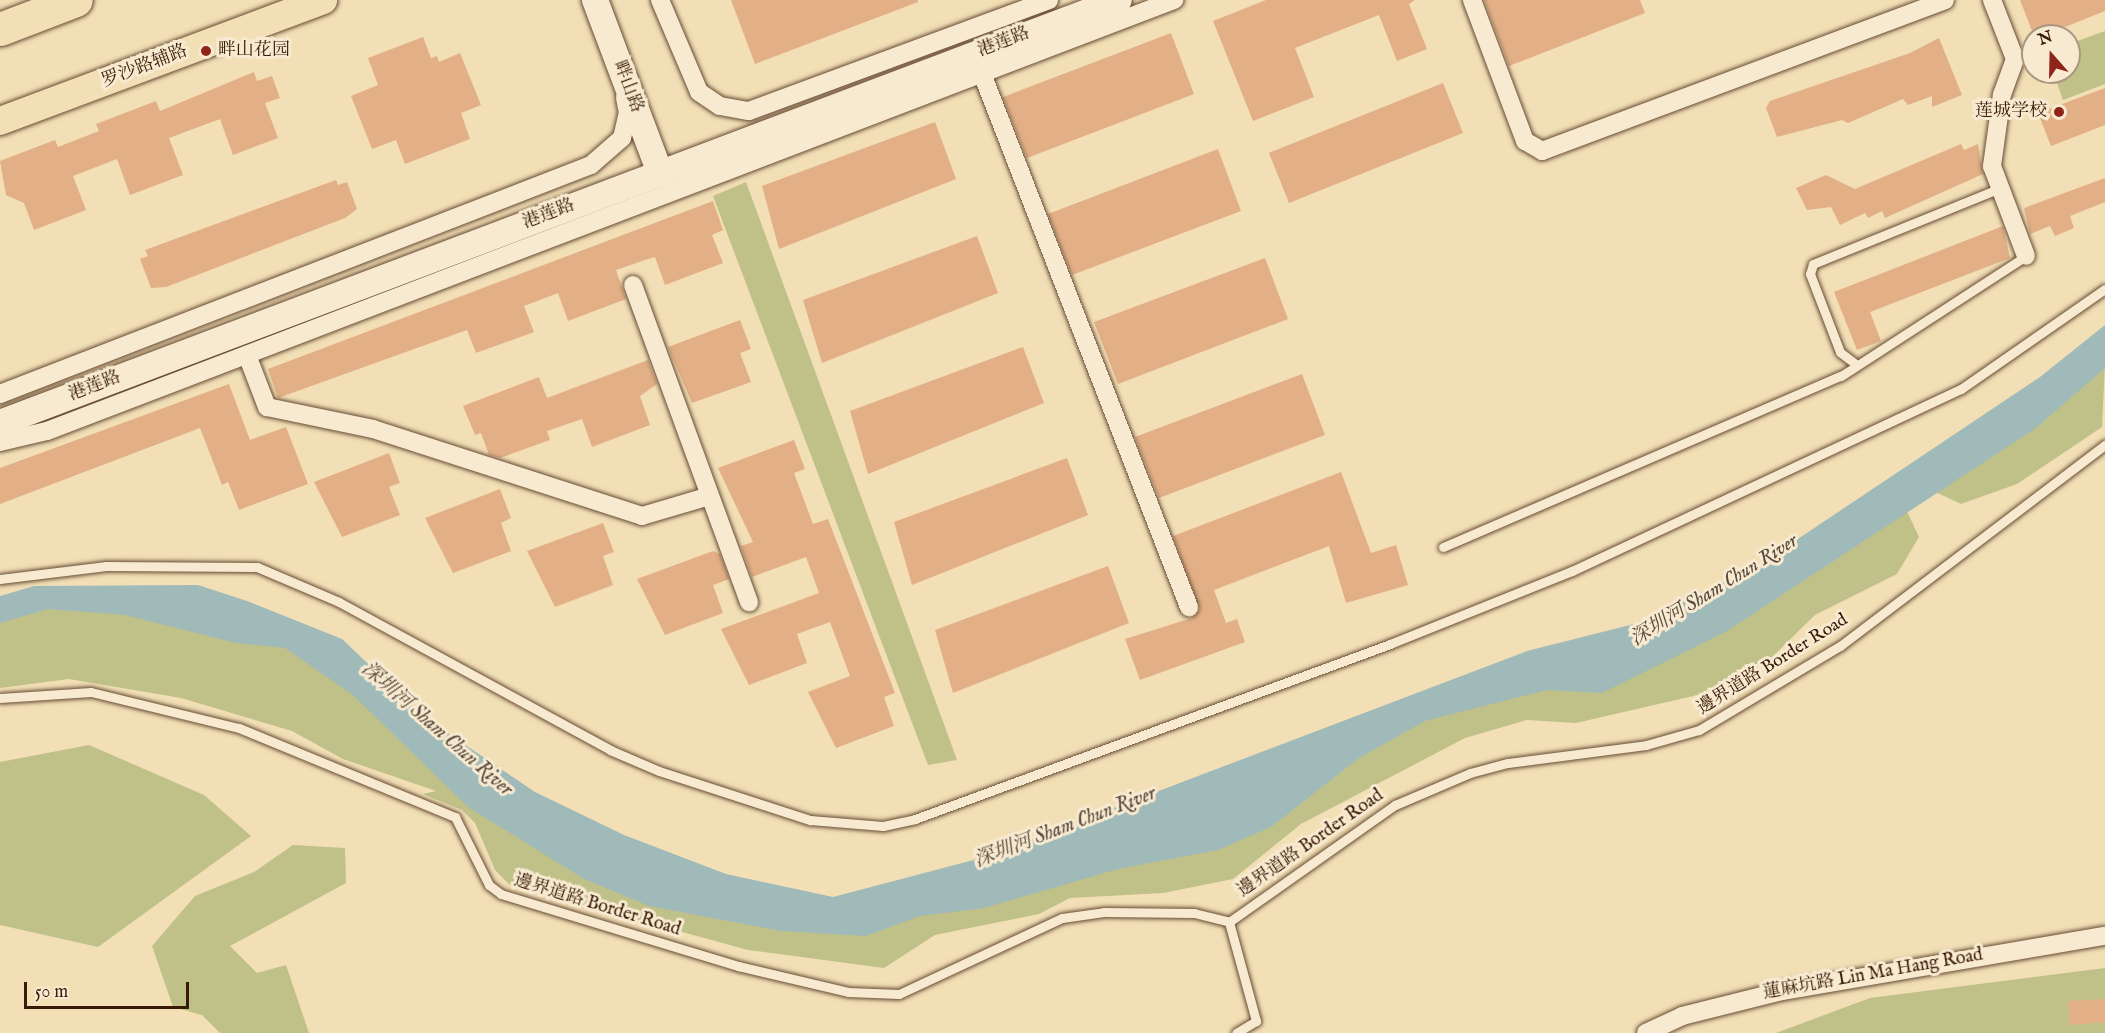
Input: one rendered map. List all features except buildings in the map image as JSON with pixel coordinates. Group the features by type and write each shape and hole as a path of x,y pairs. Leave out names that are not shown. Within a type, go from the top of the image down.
{"highway":[{"path":"0,29 76,0"}],"main road":[{"name":"罗沙路辅路","path":"0,121 323,0"}],"street":[{"path":"0,394 602,159 622,138 628,113 588,0"},
{"name":"畔山路","path":"595,0 660,173"},
{"path":"660,0 699,92 720,106 749,111 1049,0"},
{"path":"0,442 47,431 983,76 1174,0"},
{"path":"1472,0 1525,141 1542,151 1946,0"},
{"path":"1992,0 2015,59 2002,94 1992,152 2000,188 2026,256"},
{"name":"港莲路","path":"0,423 1108,4"},
{"path":"983,76 1189,607"},
{"path":"633,285 749,602"},
{"path":"247,355 267,407 373,429 642,516 709,496"},
{"name":"蓮麻坑路 Lin Ma Hang Road","path":"1646,1033 1682,1016 1782,991 2105,936"}],"lane":[{"path":"1857,365 1840,352 1810,274 1813,264 2000,188"},
{"path":"1443,547 1857,365 2026,256"},
{"path":"0,579 106,566 257,567 339,602 649,767 810,820 883,826 915,819 1379,648 1572,571 1961,389 2105,289"},
{"name":"邊界道路 Border Road","path":"0,698 91,692 239,728 455,817 489,885 501,894 738,966 848,992 899,994 1062,918 1104,912 1194,913 1229,921 1354,831 1431,789 1508,763 1646,745 1699,730 1740,710 1922,587 2105,445"},
{"name":"邊界道路 Border Road","path":"1229,921 1257,1021 1236,1033"}],"green space":[{"path":"2105,31 2105,84 2063,100 2057,84 2081,84 2081,40"},
{"path":"746,182 957,760 928,765 713,196"},
{"path":"2105,363 2102,427 2017,484 1961,504 1927,488"},
{"path":"1905,507 1919,537 1897,574 1815,615 1772,657 1702,694 1576,723 1527,720 1465,738 1301,824 1233,879 1163,893 1070,898 1039,914 935,935 884,968 748,950 510,885 495,870 475,823 462,810 423,794 436,791 343,759 292,731 181,698 69,679 0,688 0,611 81,600 265,626 470,781 793,915 1155,811 1566,673"},
{"path":"89,745 204,795 251,836 98,947 0,925 0,762"},
{"path":"293,845 345,848 346,883 230,946 257,973 286,965 309,1033 220,1033 202,1015 173,1007 152,946 195,896 254,872"},
{"path":"2105,968 2105,1033 1776,1033 1870,998"}],"water":[{"name":"深圳河 Sham Chun River","path":"2105,325 2105,368 2036,428 1727,631 1602,693 1547,690 1425,721 1359,758 1271,827 1218,850 1118,869 984,908 920,916 866,936 781,931 649,906 584,879 468,807 353,695 285,648 236,643 125,615 48,609 0,623 0,596 34,586 198,585 247,601 342,639 424,717 535,792 624,835 726,874 833,897 985,857 1527,651 1634,624 1759,565 2040,377"}],"place":[{"name":"畔山花园","path":"206,51"},
{"name":"莲城学校","path":"2059,112"}]}
